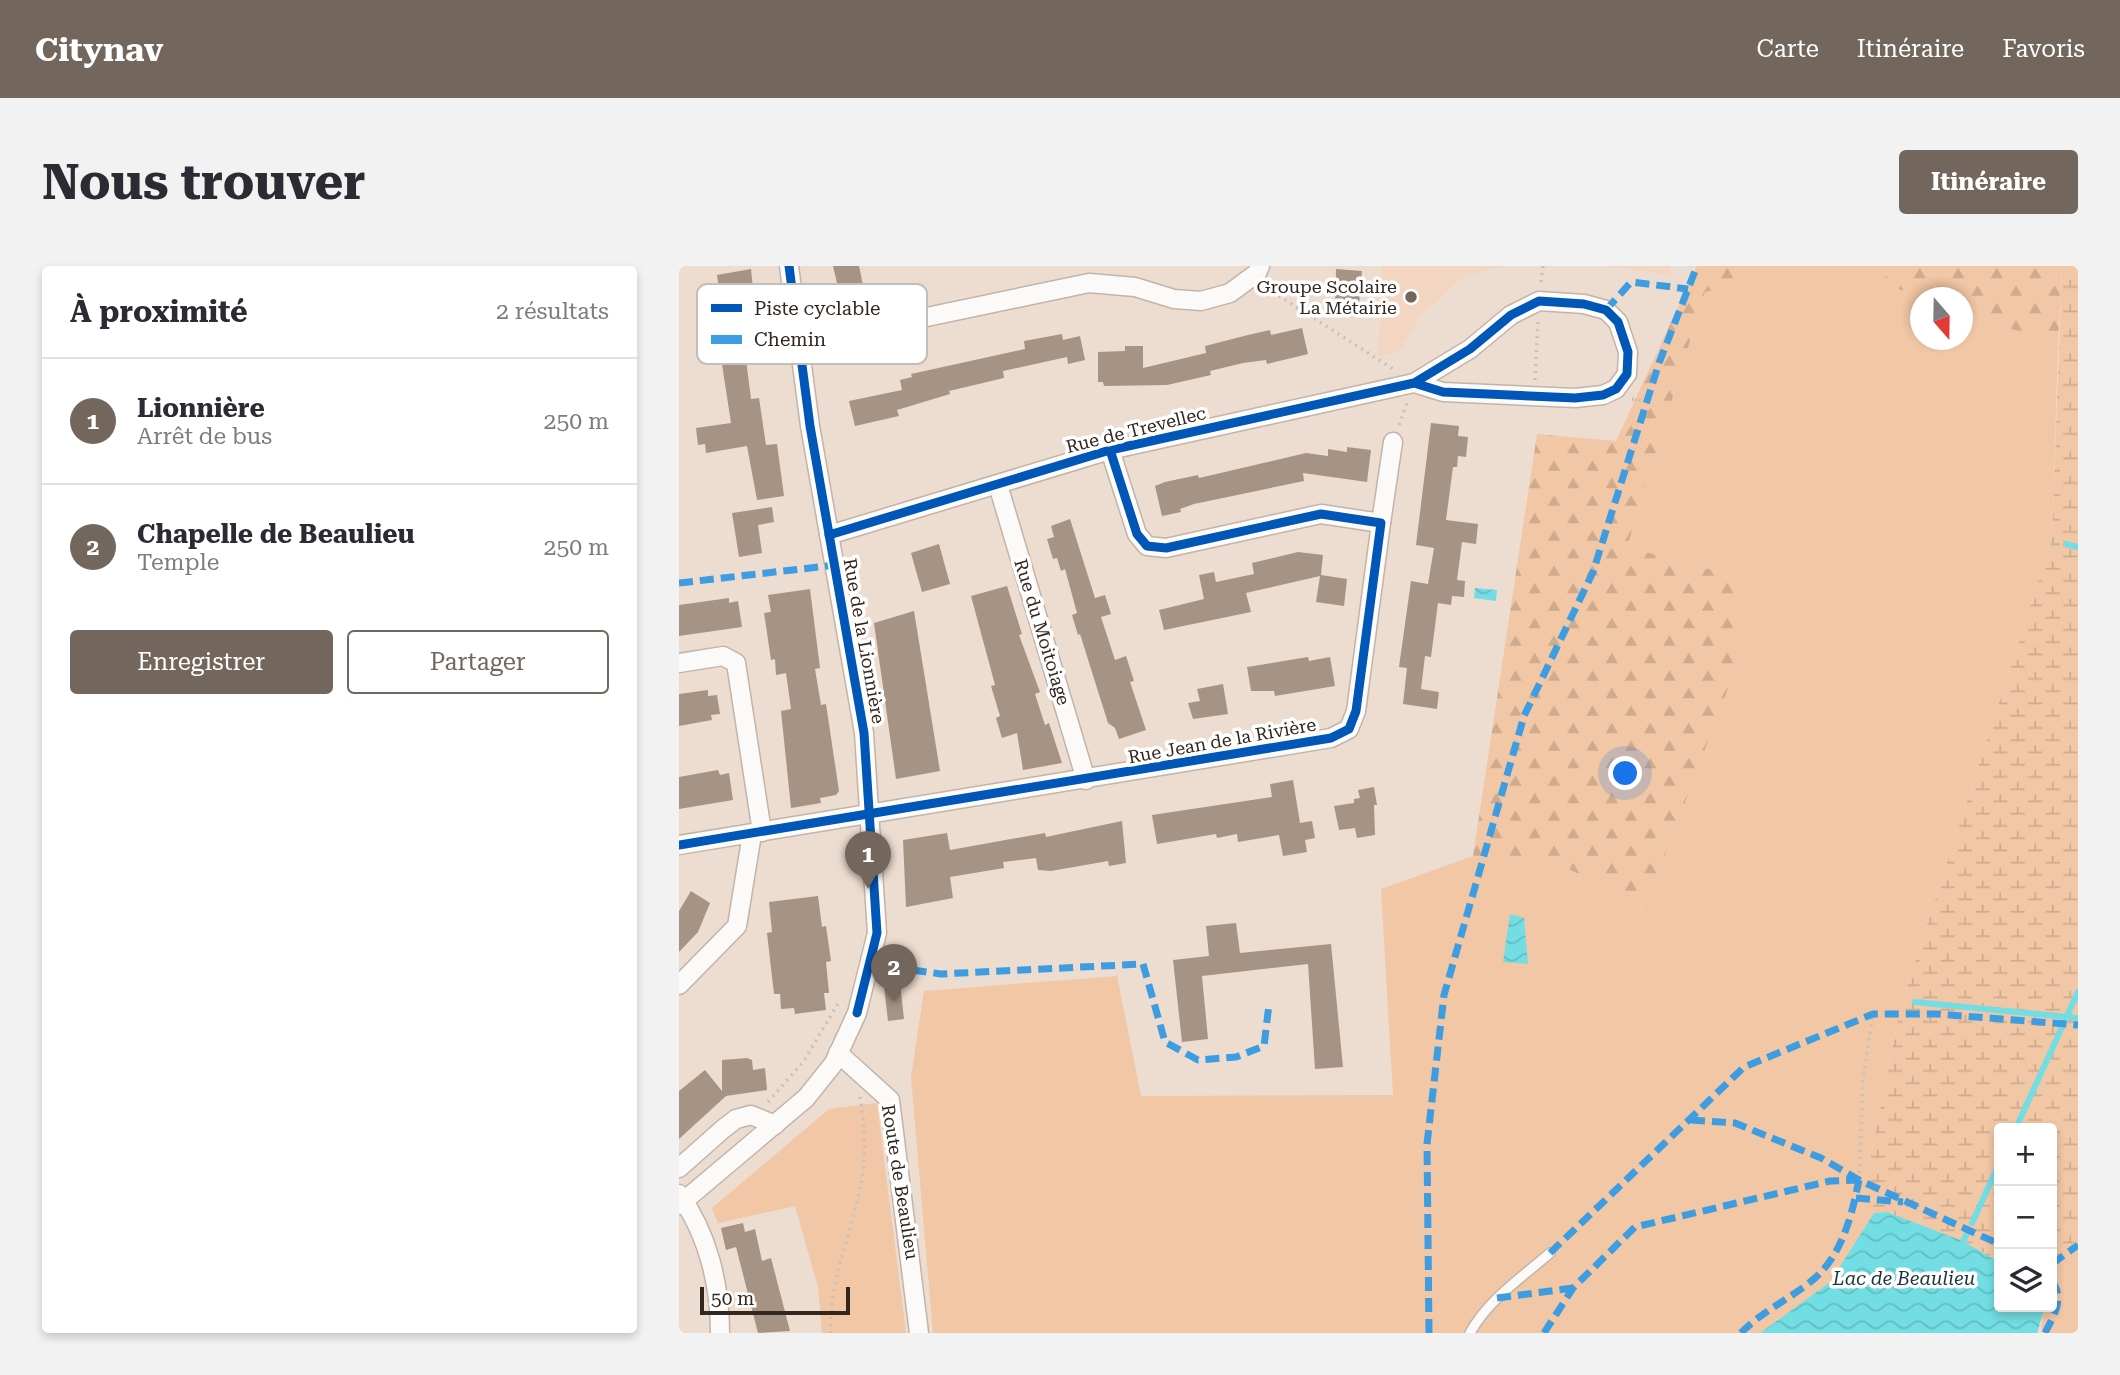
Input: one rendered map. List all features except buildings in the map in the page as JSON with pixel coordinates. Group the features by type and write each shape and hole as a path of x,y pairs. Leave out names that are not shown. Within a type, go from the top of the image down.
{"street":[{"name":"Rue de la Lionnière","path":"789,266 792,284"},
{"path":"927,314 1088,274 1174,299 1201,301 1230,293 1256,272"},
{"name":"Rue de Trevellec","path":"829,535 1110,450 1414,383 1461,355 1511,315 1539,301 1584,304 1606,310 1618,322 1628,352 1627,374 1616,389 1603,395 1575,398 1443,391 1414,383"},
{"name":"Rue de la Lionnière","path":"681,1200 806,1098 838,1053 862,998 877,933 871,814 863,733 810,426 804,364"},
{"name":"Rue Jean de la Rivière","path":"679,845 1331,738 1349,729 1356,711 1393,442"},
{"path":"1110,450 1137,534 1147,546 1166,548 1321,514 1381,523"},
{"name":"Rue du Moitoiage","path":"998,485 1086,780"},
{"path":"679,663 723,656 736,663 757,833 737,926 679,985"},
{"name":"Route de Beaulieu","path":"838,1053 869,1078 890,1100 919,1333"},
{"path":"679,1168 736,1119 751,1115 775,1125"},
{"path":"681,1200 708,1249 716,1284 720,1333"}],"lane":[{"path":"1470,1333 1479,1316 1497,1298 1550,1253"}],"path":[{"path":"1535,396 1543,266"},
{"path":"1256,272 1414,383 1393,442"},
{"path":"766,1104 804,1061 845,991 862,998"},
{"path":"1860,1180 1863,1078 1873,1014"},
{"path":"831,1333 834,1284 861,1183 865,1124 859,1091 869,1078"}],"shaded area":[{"name":"Groupe Scolaire La Métairie","path":"1382,266 1503,266 1462,278 1420,316 1401,350 1378,357"},
{"path":"1606,266 1671,266 1670,275"}],"green space":[{"path":"1697,266 1736,266 1733,285 1705,292 1627,547 1741,578 1740,657 1645,908 1549,859 1473,856 1537,434 1616,441"},
{"path":"1736,266 1884,266 1887,285 1910,293 1910,350 1973,350 1973,315 2058,345 2052,540 1901,1005 1866,1179 1872,1194 1874,1213 1830,1282 1760,1333 933,1333 911,1077 924,991 1117,976 1141,1096 1393,1095 1381,889 1473,856 1549,859 1645,908 1740,657 1740,578 1627,547 1705,292 1732,285"},
{"path":"1884,266 2062,266 2058,345 1973,315 1973,287 1910,287 1910,293 1887,285"},
{"path":"2062,266 2078,266 2078,1237 2057,1264 2057,1123 1994,1123 1994,1259 1963,1241 1887,1212 1874,1213 1872,1194 1866,1180 1901,1005 2052,540"},
{"path":"877,1103 906,1333 822,1333 818,1287 795,1206 718,1223 712,1208 829,1109"},
{"path":"2078,1237 2078,1333 2045,1333 2041,1327 2044,1312 2057,1312 2057,1264"}],"water":[{"path":"1475,588 1497,590 1496,601 1474,598"},
{"path":"1510,914 1524,918 1528,964 1503,962"},
{"name":"Lac de Beaulieu","path":"1887,1212 1963,1241 1994,1259 1994,1312 2043,1312 2037,1333 1760,1333 1830,1282 1874,1213"}],"waterway":[{"path":"2066,544 2078,547"},
{"path":"2018,1123 2078,992"},
{"path":"1915,1002 2078,1018"},
{"path":"1972,1223 1994,1175"},
{"path":"1963,1241 1967,1234"}],"marked path":[{"path":"1429,1333 1427,1144 1444,995 1524,716 1593,572 1659,363 1697,266"},
{"path":"1606,310 1631,282 1688,289"},
{"path":"679,583 836,565"},
{"path":"871,964 941,974 1143,964 1165,1042 1198,1060 1236,1057 1264,1046 1269,1004"},
{"path":"1550,1253 1744,1067 1873,1014 1937,1014 2078,1025"},
{"path":"1691,1120 1735,1123 1821,1158 1859,1180"},
{"path":"1544,1333 1573,1288 1635,1227 1830,1181 1859,1180"},
{"path":"1741,1333 1825,1268 1845,1232 1859,1180 1994,1242"},
{"path":"1856,1198 1903,1202"},
{"path":"2057,1260 2078,1245"},
{"path":"1497,1298 1573,1288"},
{"path":"2057,1291 2057,1305"},
{"path":"2045,1333 2055,1312"}],"cycle path":[{"path":"789,266 791,284"},
{"path":"829,535 1110,450 1414,383 1470,349 1511,315 1539,301 1584,304 1606,310 1618,322 1628,352 1627,374 1616,389 1603,395 1575,398 1443,392 1414,383"},
{"path":"802,364 810,426 864,733 877,933 857,1013"},
{"path":"679,845 1331,738 1349,729 1356,711 1381,523 1321,514 1166,548 1147,546 1137,534 1110,450"}],"place":[{"name":"Groupe Scolaire La Métairie","path":"1411,297"},
{"name":"Lionnière","path":"868,889"},
{"name":"Chapelle de Beaulieu","path":"894,1002"}]}
